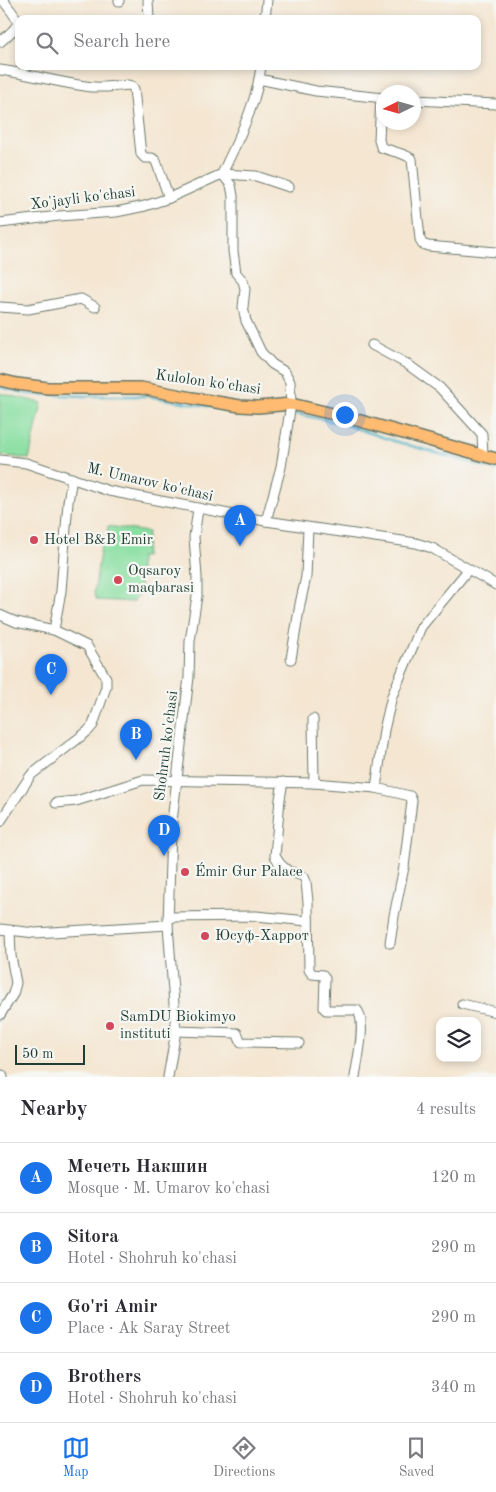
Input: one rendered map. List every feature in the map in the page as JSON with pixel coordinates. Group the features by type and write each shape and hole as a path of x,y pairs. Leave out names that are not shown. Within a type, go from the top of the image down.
{"main road":[{"name":"Kulolon ko'chasi","path":"0,380 48,388 142,388 240,406 350,418 496,459"}],"street":[{"path":"3,0 15,16"},
{"path":"148,0 149,15"},
{"path":"265,15 266,0"},
{"path":"0,42 15,30"},
{"path":"0,70 27,73 86,87 132,86 141,154 145,158 152,158 156,161 169,198"},
{"path":"222,174 247,117 259,79 260,70"},
{"path":"259,79 316,91 376,97"},
{"path":"421,100 496,104"},
{"path":"380,130 381,147 407,155 412,159 422,244 496,252"},
{"path":"222,174 256,176 289,187"},
{"path":"222,174 230,185 233,196 233,250 236,273 243,281 245,289 243,307 246,321 261,352 272,364 285,372 290,382 290,411 281,467 266,521"},
{"name":"Xo'jayli ko'chasi","path":"0,223 116,212 145,206 169,198 222,174"},
{"path":"0,307 28,309 81,299 95,307"},
{"path":"372,344 407,364 440,388 482,434 483,455"},
{"name":"M. Umarov ko'chasi","path":"0,460 26,463 109,491 198,509 308,528 416,543 432,548 496,585"},
{"path":"54,630 61,591 68,502 72,478"},
{"name":"Shohruh ko'chasi","path":"168,1077 176,1031 168,921 171,830 189,677 190,641 197,596 194,538 198,509"},
{"path":"291,659 306,577 308,528"},
{"path":"376,788 384,730 392,696 421,627 468,570"},
{"path":"0,615 16,622 54,630 87,646 106,678 106,687 93,725 88,732 31,774 0,822"},
{"path":"313,719 314,783"},
{"path":"56,803 76,802 143,780 314,783 376,788 410,796 412,801 404,867 390,944"},
{"path":"283,782 275,856 288,871 304,877 308,902 309,970 312,974 323,975 325,978 324,1008 326,1010 357,1010 359,1012 361,1029 355,1077"},
{"path":"0,929 34,933 168,921 256,916 308,921"},
{"path":"0,1016 13,994 16,983 11,956 10,931"},
{"path":"462,1004 496,1012"},
{"path":"176,1031 237,1033 241,1042 299,1043"}],"green space":[{"path":"0,393 42,403 29,459 0,455"},
{"path":"108,526 148,532 145,557 140,557 140,592 133,602 97,600 94,594 101,546 106,543"}],"waterway":[{"path":"0,387 27,394 148,396 247,413 297,414 340,423 394,441 496,470"}],"place":[{"name":"Hotel B&B Emir","path":"34,540"},
{"name":"Мечеть Накшин","path":"240,546"},
{"name":"Oqsaroy maqbarasi","path":"118,580"},
{"name":"Go'ri Amir","path":"51,695"},
{"name":"Sitora","path":"136,760"},
{"name":"Brothers","path":"164,856"},
{"name":"Émir Gur Palace","path":"185,872"},
{"name":"Юсуф-Харрот","path":"205,936"},
{"name":"SamDU Biokimyo instituti","path":"110,1026"}]}
